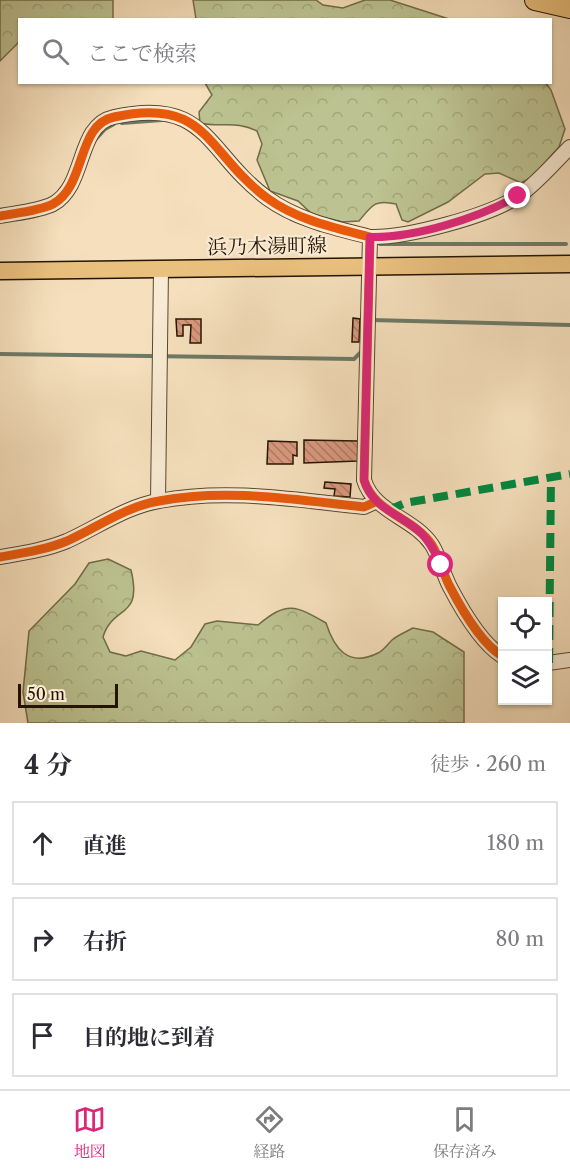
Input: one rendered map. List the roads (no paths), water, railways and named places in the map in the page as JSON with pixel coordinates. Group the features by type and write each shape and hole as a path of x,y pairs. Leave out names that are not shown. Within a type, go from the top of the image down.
{"highway":[{"path":"535,0 570,8"}],"main road":[{"name":"浜乃木湯町線","path":"0,271 570,264"}],"street":[{"path":"0,216 53,204 66,193 75,183 88,139 100,123 112,117 164,113 179,116 196,124 267,198 323,225 370,237 410,235 502,205 532,185 570,147"},
{"path":"370,237 364,480 368,494 375,502 420,532 432,545 450,587 487,642 498,652"},
{"path":"158,501 161,269"},
{"path":"0,557 65,542 138,507 158,501 237,494 364,507 375,502"},
{"path":"552,662 570,660"}],"waterway":[{"path":"122,123 162,120"},
{"path":"95,140 105,129 114,124"},
{"path":"291,219 320,230"},
{"path":"380,244 566,244"},
{"path":"371,320 570,325"},
{"path":"0,354 354,359 361,352"}]}
